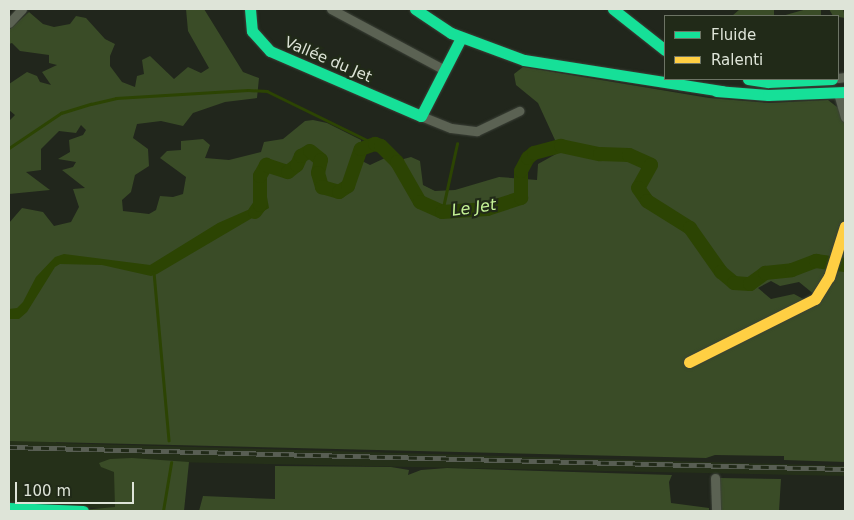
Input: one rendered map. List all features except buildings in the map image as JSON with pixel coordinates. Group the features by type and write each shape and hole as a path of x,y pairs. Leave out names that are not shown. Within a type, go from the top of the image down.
{"street":[{"path":"9,23 22,9"},
{"name":"Vallée du Jet","path":"250,9 252,31 270,51 451,128 477,131 519,111"},
{"path":"331,9 445,70"},
{"path":"415,9 461,38 524,60 608,75 673,82 723,91 775,95 842,92 845,118"},
{"path":"613,9 664,49"},
{"path":"421,116 461,38"},
{"path":"755,80 768,82 811,80"},
{"path":"688,362 815,299 825,287 845,226"},
{"path":"716,478 716,511"},
{"path":"9,508 83,511"}],"shaded area":[{"path":"186,9 204,9 243,72 259,78 257,98 225,102 193,113 183,126 161,121 137,124 133,138 148,149 149,166 135,175 131,192 122,200 123,211 149,214 156,210 160,196 173,197 183,194 186,177 160,158 167,151 181,150 181,141 203,139 210,145 205,158 229,160 261,152 264,142 283,139 305,121 313,120 327,123 361,140 362,161 370,165 385,158 389,163 411,157 420,161 423,185 435,191 455,190 499,177 537,180 538,164 556,154 555,140 538,103 516,85 514,74 523,67 709,98 769,103 828,100 837,107 842,107 845,99 845,462 784,460 784,456 715,455 706,458 9,441 9,223 22,208 43,212 54,226 71,222 79,207 73,189 85,188 62,170 73,167 76,162 58,159 70,152 69,140 83,135 86,130 81,125 76,133 59,131 41,149 41,170 26,172 50,190 9,194 9,121 15,115 9,110 9,84 27,72 37,76 40,82 51,85 42,72 57,65 49,63 49,55 20,51 12,43 9,44 9,30 29,12 43,24 54,27 70,24 76,16 86,18 105,39 115,44 110,56 110,66 122,82 135,87 137,76 144,74 142,60 150,56 174,79 188,67 201,73 209,68 188,31","holes":["771,281 780,286 799,282 815,295 807,301 794,294 771,299 758,288"]},
{"path":"740,9 774,9 774,15 733,15"},
{"path":"807,9 827,9 821,10 821,15 786,15"},
{"path":"829,9 843,9 845,18 839,17 839,15 832,15"},
{"path":"257,196 267,197 269,208 157,274 151,276 102,265 60,264 55,267 27,312 19,319 9,319 9,309 17,308 23,302 36,277 55,257 64,254 150,265 218,223 250,209"},
{"path":"9,431 56,432 56,443 845,466 845,476 117,461 116,509 9,503"},
{"path":"132,458 189,462 184,511 72,511 115,507 114,472 101,467 99,463 110,459"},
{"path":"275,466 391,467 409,470 408,475 421,470 447,468 672,475 669,482 671,503 709,508 709,511 199,511 203,496 275,499"},
{"path":"720,478 781,479 779,511 720,511"}],"waterway":[{"path":"9,148 61,113 91,104 116,98 248,90 267,91 375,144"},
{"name":"Le Jet","path":"255,212 260,205 260,176 266,165 288,172 297,165 301,156 310,151 321,160 318,173 322,187 339,192 348,186 361,149 375,144 381,146 397,162 420,202 442,212 487,209 521,198 521,171 528,158 534,153 561,146 600,154 629,155 651,165 638,188 647,201 690,228 721,272 734,283 750,284 765,273 792,270 816,261 845,265"},
{"path":"442,212 457,144"},
{"path":"154,272 169,440"},
{"path":"163,511 171,463"}],"railway":[{"path":"9,447 845,469"}],"traffic: fast":[{"path":"250,9 252,31 270,51 421,116 461,38"},
{"path":"415,9 451,33 524,60 723,91"},
{"path":"613,9 664,49"},
{"path":"755,80 768,82 811,80"},
{"path":"716,91 768,95 845,92"},
{"path":"9,508 83,511"}],"traffic: slow":[{"path":"689,362 815,299 829,277 845,226"}]}
